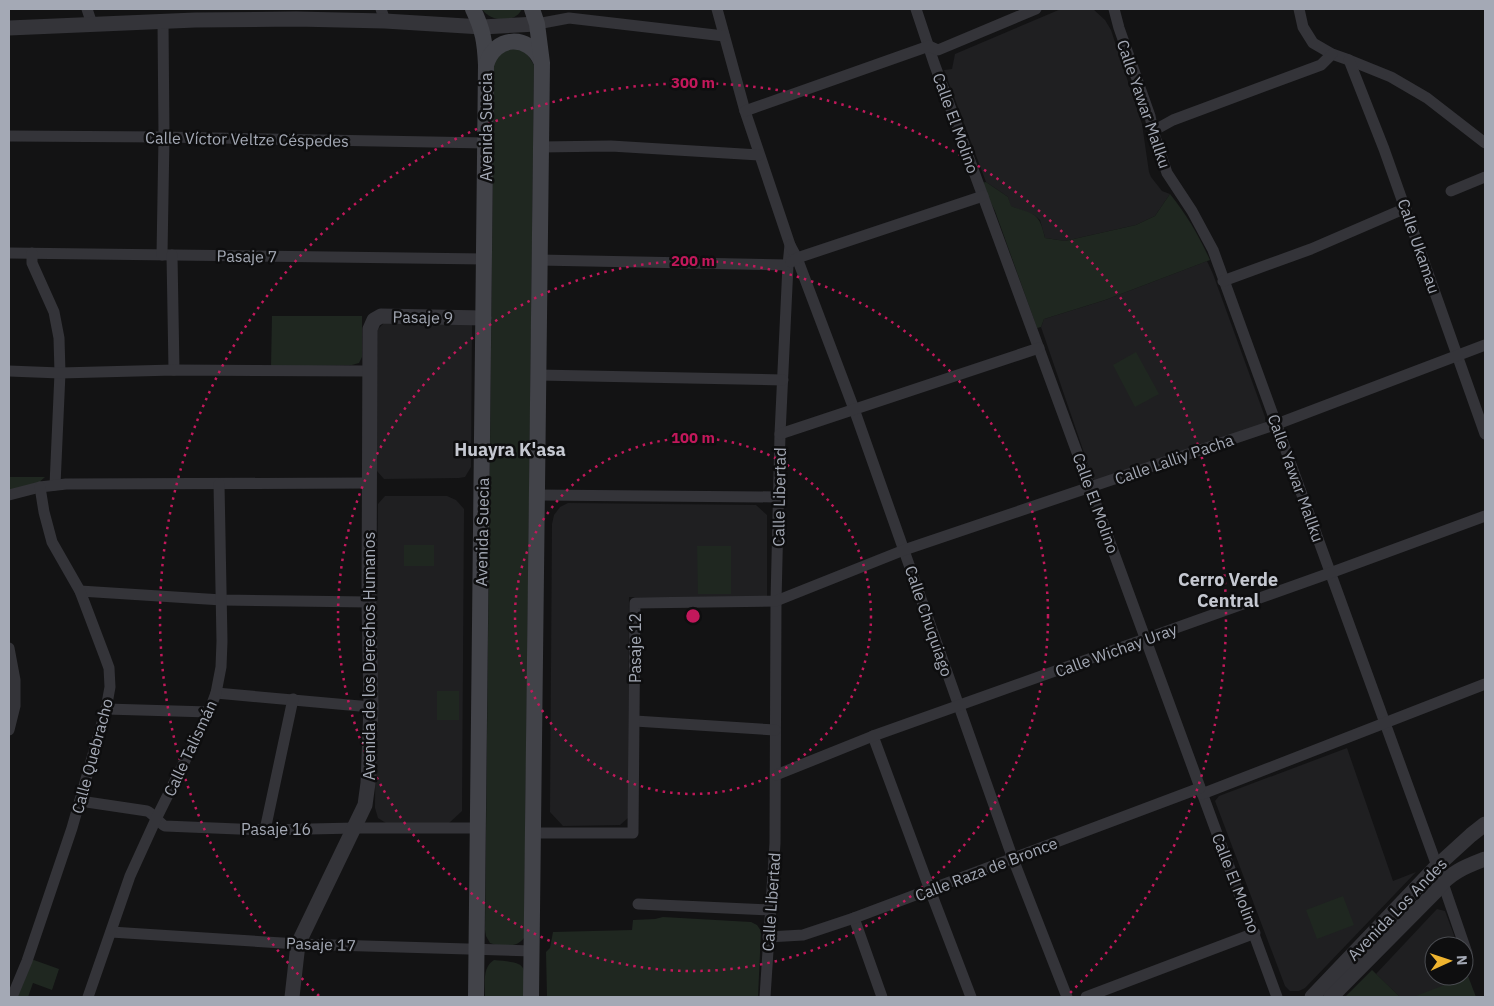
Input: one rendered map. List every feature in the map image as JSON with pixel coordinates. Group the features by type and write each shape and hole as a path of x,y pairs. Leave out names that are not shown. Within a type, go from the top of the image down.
{"main road":[{"name":"Avenida Suecia","path":"473,9 482,27 486,64 476,997"},
{"path":"531,997 542,63 534,17"},
{"path":"486,64 491,52 503,43 510,42 526,43 538,54 542,63"}],"street":[{"path":"87,9 92,24"},
{"path":"569,18 577,9"},
{"name":"Calle Libertad","path":"717,9 745,111 790,245 792,261 780,434 776,601 775,843 765,997"},
{"name":"Calle El Molino","path":"916,9 982,196 1277,997"},
{"path":"745,111 929,46 938,50 1036,9"},
{"name":"Calle Yawar Mallku","path":"1114,9 1167,173 1192,211 1213,250 1461,936"},
{"path":"1299,9 1303,27 1313,43 1332,54 1390,77 1427,98 1485,142"},
{"path":"9,28 163,22 192,14 294,14 383,15 482,27 534,17 569,18 724,36"},
{"path":"163,22 167,255 174,370"},
{"path":"1153,131 1173,120 1321,65 1332,54"},
{"name":"Calle Ukamau","path":"1350,60 1406,208 1485,434"},
{"name":"Calle Víctor Veltze Céspedes","path":"9,136 486,143"},
{"path":"541,147 611,146 759,155"},
{"path":"1451,190 1485,177"},
{"path":"539,260 792,261 982,196"},
{"path":"1223,281 1311,249 1406,208"},
{"name":"Pasaje 7","path":"9,253 485,259"},
{"path":"32,253 32,263 54,312 59,338 60,373 55,485"},
{"name":"Calle Chuquiago","path":"792,261 854,409 1013,859 1067,997"},
{"name":"Pasaje 9","path":"370,329 374,320 381,316 484,318"},
{"name":"Avenida de los Derechos Humanos","path":"292,997 298,944 365,805 368,783 371,707 369,602 370,329"},
{"name":"Calle Lalliy Pacha","path":"776,601 904,550 1277,424 1485,345"},
{"path":"780,434 1039,348"},
{"path":"9,371 60,373 174,370 370,370"},
{"path":"538,375 783,380"},
{"path":"9,495 55,485 370,483"},
{"name":"Calle Talismán","path":"88,997 130,876 209,712 216,693 221,667 220,484"},
{"name":"Calle Quebracho","path":"12,997 27,961 80,802 106,709 110,687 109,668 80,591 52,542 47,527 40,487"},
{"path":"537,495 779,497"},
{"name":"Calle Wichay Uray","path":"776,775 873,736 1485,516"},
{"path":"80,591 222,600 369,602"},
{"name":"Pasaje 12","path":"533,833 633,833 635,603 776,601"},
{"path":"9,648 15,680 15,706 9,730"},
{"name":"Calle Raza de Bronce","path":"768,937 803,935 854,918 1385,724 1485,684"},
{"path":"216,693 371,707"},
{"path":"265,830 293,699"},
{"path":"106,709 209,712"},
{"path":"635,721 775,730"},
{"path":"873,736 971,997"},
{"name":"Pasaje 16","path":"80,802 147,811 152,813 156,819 166,826 265,830 478,828"},
{"name":"Avenida Los Andes","path":"1312,997 1437,866 1485,824"},
{"name":"Avenida Los Andes","path":"1331,997 1438,890 1442,882 1462,868 1485,859"},
{"path":"638,904 771,910"},
{"path":"854,918 882,997"},
{"name":"Pasaje 17","path":"111,932 298,944 532,951"},
{"path":"1086,997 1255,933"}],"shaded area":[{"path":"482,9 522,9 514,17 502,20 491,17"},
{"path":"1061,9 1093,9 1105,20 1111,30 1142,124 1149,172 1162,191 1170,194 1155,216 1136,225 1065,241 1045,238 1040,220 1034,215 1010,206 1008,197 986,182 944,70 952,69 955,54"},
{"path":"504,49 524,49 534,65 524,938 517,944 504,946 490,943 485,930 494,61"},
{"path":"986,182 1008,197 1011,206 1038,218 1045,238 1065,241 1136,225 1155,216 1170,194 1192,226 1210,260 1105,300 1044,319 1041,327 1037,328 995,211 981,183"},
{"path":"1207,261 1265,417 1265,422 1262,426 1098,483 1093,479 1041,327 1044,319 1105,300"},
{"path":"272,316 362,316 362,357 359,363 352,365 271,367"},
{"path":"386,321 472,325 471,467 465,477 384,479 377,471 377,330"},
{"path":"1136,352 1159,394 1135,407 1113,365"},
{"path":"9,477 45,477 37,484 9,492"},
{"path":"385,496 447,496 456,500 464,509 462,811 449,823 386,823 378,818 375,808 378,504"},
{"path":"568,503 756,505 767,515 767,598 629,597 628,818 620,825 563,826 550,812 552,524 554,515 560,507"},
{"path":"404,545 434,545 434,566 404,566"},
{"path":"697,546 731,546 731,594 698,594"},
{"path":"437,691 459,691 459,720 437,720"},
{"path":"1347,748 1393,881 1416,872 1305,988 1299,991 1290,991 1285,986 1215,801 1219,796"},
{"path":"1343,896 1354,925 1317,939 1306,910"},
{"path":"1437,909 1445,911 1454,936 1424,936 1424,986 1454,986 1442,994 1422,997 1400,997 1376,974"},
{"path":"663,917 751,922 757,925 761,931 758,997 547,997 546,952 550,948 553,932 632,930 633,920"},
{"path":"31,959 59,969 52,990 33,983 28,997 16,997"},
{"path":"494,960 514,962 522,967 525,978 524,997 485,997 486,971"},
{"path":"1372,970 1400,997 1345,997"},
{"path":"1442,986 1472,986 1476,997 1413,997"}],"district":[{"name":"Huayra K'asa","path":"510,450"},
{"name":"Cerro Verde Central","path":"1228,590"}]}
